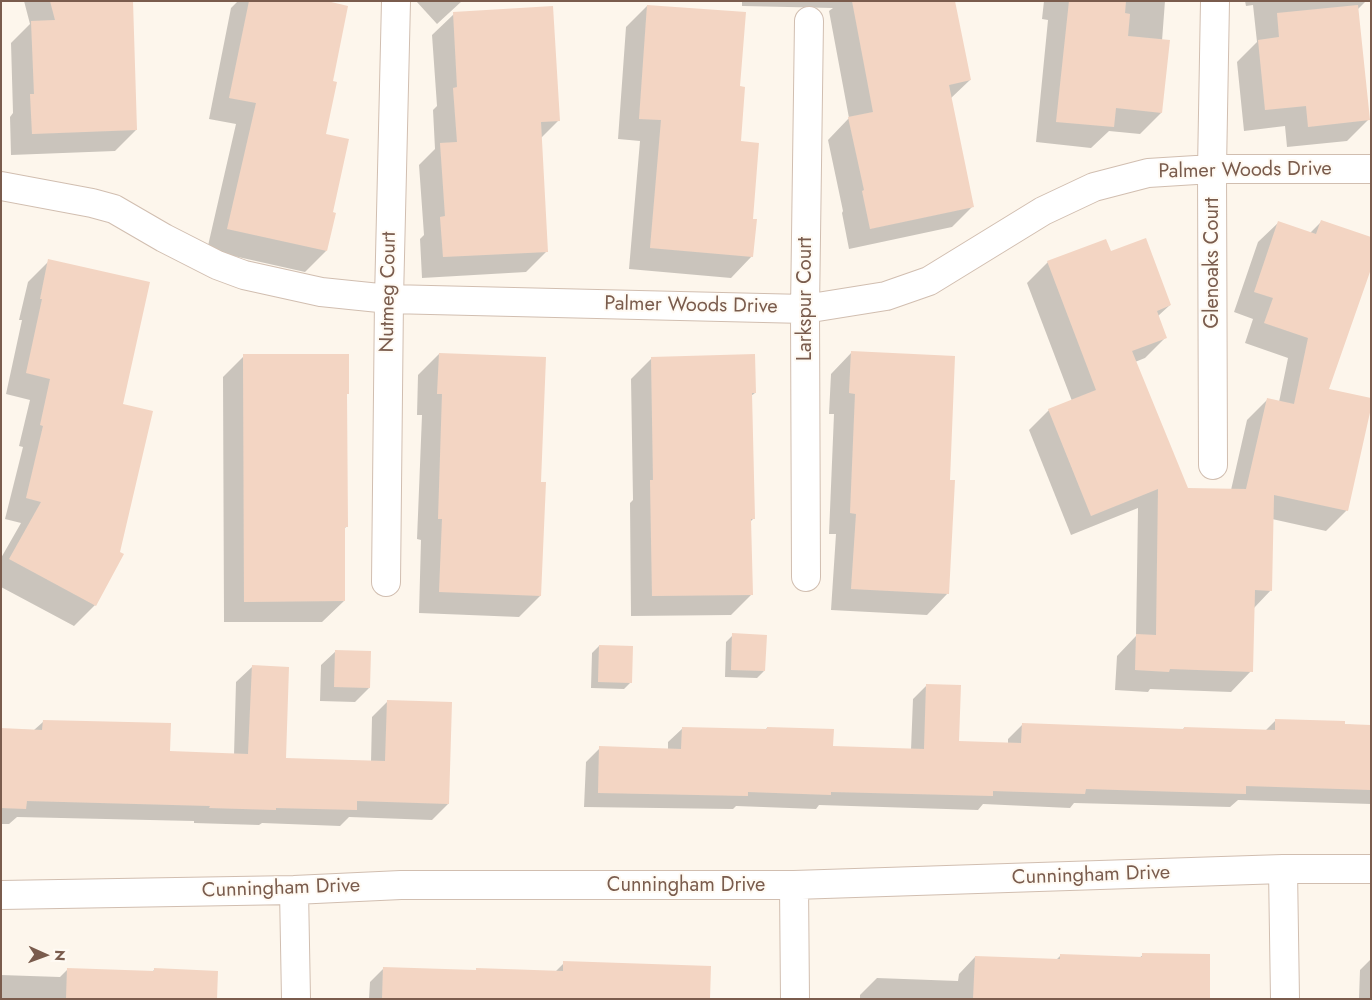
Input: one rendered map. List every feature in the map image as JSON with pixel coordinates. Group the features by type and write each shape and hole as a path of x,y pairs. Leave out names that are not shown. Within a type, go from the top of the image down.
{"street":[{"name":"Nutmeg Court","path":"386,582 388,299 396,1"},
{"name":"Glenoaks Court","path":"1213,465 1212,169 1215,1"},
{"name":"Larkspur Court","path":"806,577 805,309 809,21"},
{"name":"Palmer Woods Drive","path":"1,186 114,209 164,238 244,276 321,292 388,299 805,309 886,296 929,282 1043,212 1094,187 1148,173 1212,169 1371,169"},
{"name":"Cunningham Drive","path":"1,895 294,890 401,886 794,886 1283,869 1371,869"},
{"path":"1283,869 1285,999"},
{"path":"794,886 795,999"},
{"path":"294,890 296,999"}],"building":[{"path":"50,1 133,1 137,130 32,134 30,94 34,94 31,21 55,20"},
{"path":"249,1 327,1 348,6 333,81 337,82 326,134 349,139 333,212 336,213 327,251 227,229 256,103 229,98"},
{"path":"852,1 955,1 971,80 949,85 974,207 870,229 862,191 864,190 848,117 873,112"},
{"path":"1069,1 1126,1 1125,13 1130,14 1128,36 1170,40 1162,113 1116,108 1114,127 1056,122"},
{"path":"647,5 746,12 740,86 745,87 741,141 759,143 753,219 757,219 753,257 650,248 661,120 639,119"},
{"path":"1358,5 1370,120 1308,127 1306,106 1265,110 1258,40 1279,37 1277,13"},
{"path":"553,6 560,121 541,122 548,252 443,257 440,217 445,216 440,143 457,142 453,88 457,87 453,12"},
{"path":"1321,220 1371,237 1371,269 1329,389 1371,398 1371,408 1348,511 1274,495 1272,591 1255,590 1253,672 1170,669 1169,672 1135,670 1136,634 1156,635 1158,489 1091,516 1048,409 1096,390 1047,261 1106,239 1111,251 1146,238 1171,305 1157,311 1167,338 1132,351 1188,488 1246,489 1267,398 1294,404 1308,338 1264,323 1273,298 1254,292 1278,221 1316,234"},
{"path":"48,259 150,282 123,404 153,411 120,552 124,554 96,606 9,559 41,502 26,498 43,426 40,425 50,379 26,373 42,299 40,299"},
{"path":"851,351 955,356 950,480 955,480 949,594 851,589 856,514 850,513 855,394 849,393"},
{"path":"439,353 546,357 541,482 546,482 541,596 439,592 442,519 438,519 442,394 437,394"},
{"path":"243,354 349,354 349,394 347,394 348,527 345,527 345,601 244,602"},
{"path":"755,354 756,393 752,393 755,519 751,519 753,595 652,596 650,480 653,480 651,357"},
{"path":"732,633 767,635 765,671 731,670"},
{"path":"599,645 633,646 632,683 598,682"},
{"path":"335,650 371,651 370,688 334,687"},
{"path":"252,665 289,667 286,758 385,761 387,700 452,702 449,804 357,801 357,810 276,808 276,810 209,808 210,806 27,801 26,809 1,808 1,728 42,730 43,720 171,723 170,751 248,754"},
{"path":"926,684 961,685 959,741 1021,743 1022,723 1184,729 1184,727 1275,730 1275,719 1345,721 1345,724 1371,725 1371,790 1246,786 1246,794 1086,789 1085,794 993,791 993,796 831,792 831,795 748,792 748,796 598,793 599,746 681,749 682,727 834,729 833,746 924,749"},
{"path":"1142,953 1210,954 1210,999 973,999 975,956 1060,959 1060,954 1142,957"},
{"path":"563,961 711,966 710,999 382,999 383,967 563,971"},
{"path":"67,968 154,971 154,968 218,971 217,999 66,999"}]}
